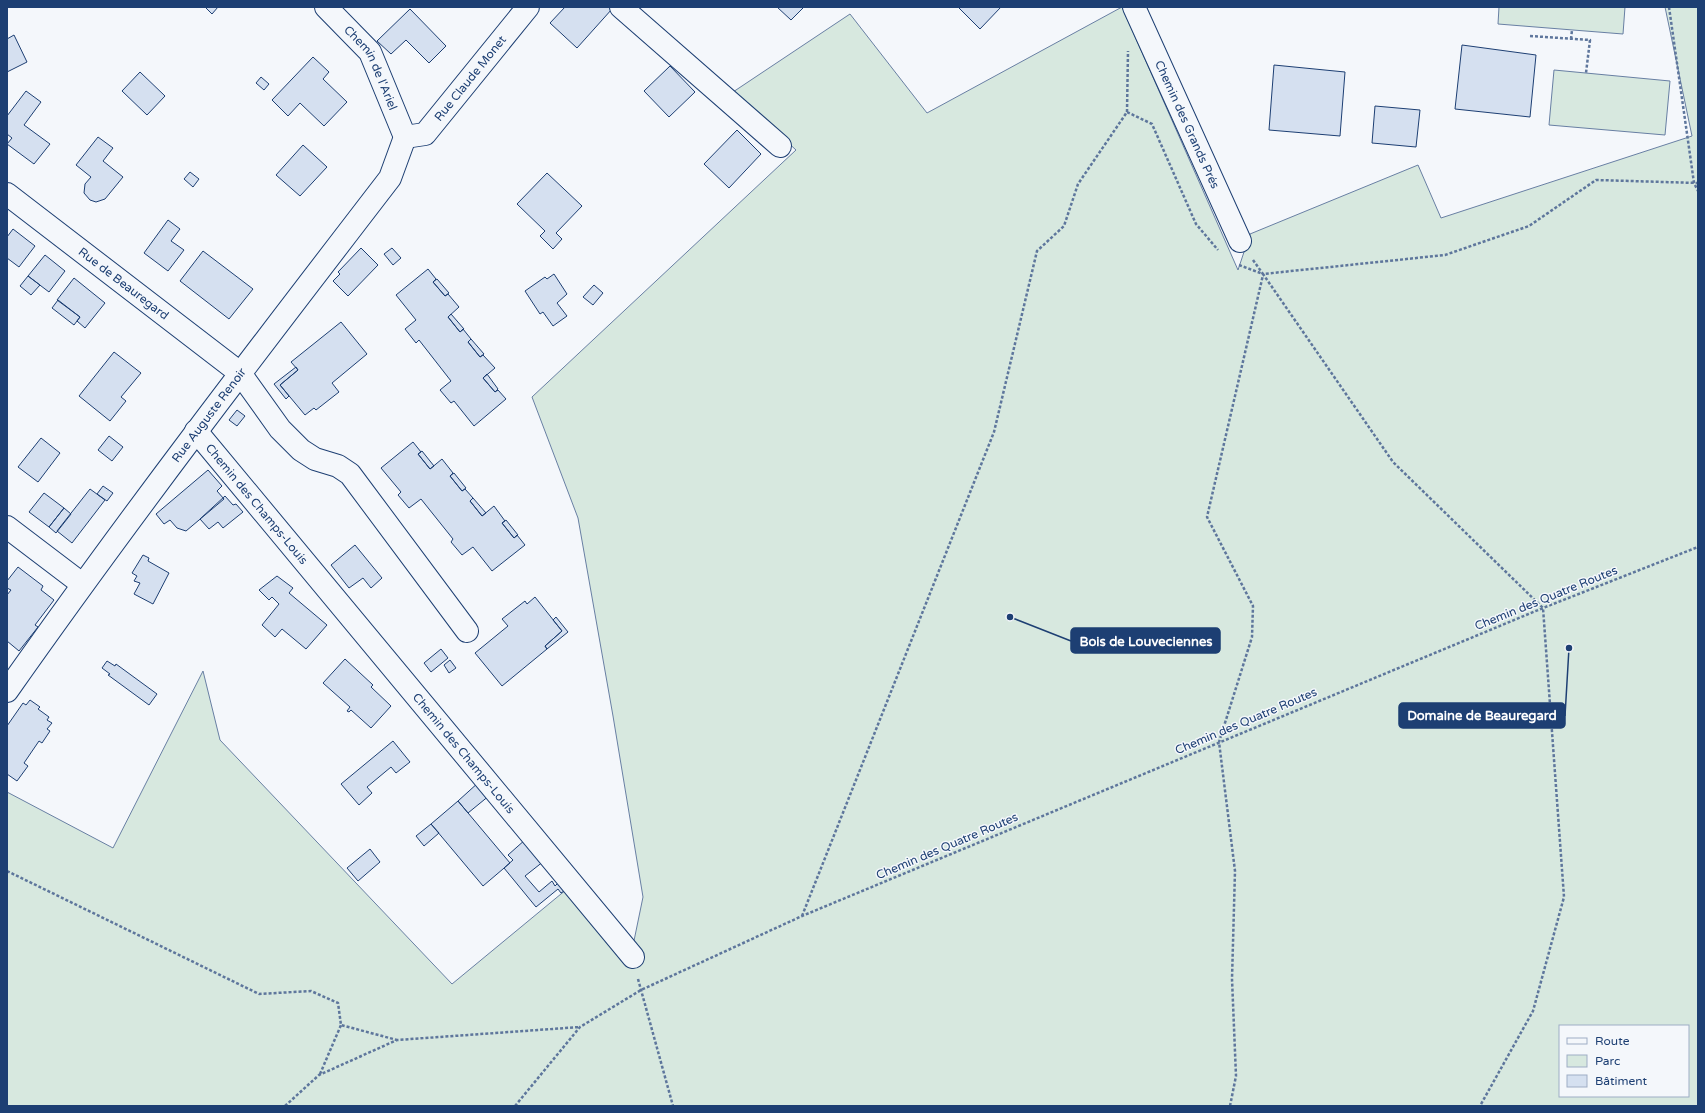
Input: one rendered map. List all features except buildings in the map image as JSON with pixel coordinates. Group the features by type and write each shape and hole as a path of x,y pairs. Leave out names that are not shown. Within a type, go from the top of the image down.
{"street":[{"name":"Chemin de l'Ariel","path":"326,7 370,52 405,137"},
{"name":"Rue Claude Monet","path":"405,137 425,134 528,7"},
{"path":"621,7 780,146"},
{"name":"Chemin des Grands Prés","path":"1134,7 1240,241"},
{"name":"Rue Auguste Renoir","path":"7,691 82,584 196,431 390,178 405,137"},
{"name":"Rue de Beauregard","path":"7,194 240,373 280,429 301,450 315,459 338,466 350,474 467,631"},
{"name":"Chemin des Champs-Louis","path":"196,431 633,957"},
{"path":"7,527 82,584"}],"path":[{"path":"1669,7 1698,191"},
{"path":"1571,39 1572,30"},
{"path":"1530,36 1590,40 1586,73"},
{"path":"802,916 994,432 1037,251 1064,226 1078,184 1127,112 1129,46"},
{"path":"1127,112 1152,124 1196,224 1220,253"},
{"path":"1237,264 1263,274 1445,255 1529,226 1596,180 1696,183"},
{"path":"1240,241 1393,462 1542,608 1564,897 1533,1011 1480,1106"},
{"path":"1230,1106 1236,1076 1232,979 1235,871 1219,742 1252,637 1253,606 1207,517 1263,274"},
{"name":"Chemin des Quatre Routes","path":"580,1027 641,990 802,916 1542,608 1698,547"},
{"path":"7,871 259,994 311,991 338,1003 341,1025 319,1075"},
{"path":"633,957 673,1106"},
{"path":"341,1025 398,1040 580,1027"},
{"path":"515,1106 580,1027"},
{"path":"285,1106 319,1075 398,1040"}],"green space":[{"path":"1122,7 1238,270 1250,234 1418,165 1441,218 1692,136 1665,7 1698,7 1698,1106 7,1106 7,792 113,848 203,671 220,740 452,984 567,889 629,965 643,897 613,716 578,518 532,397 796,150 733,92 850,14 927,113"},
{"path":"1499,7 1625,7 1623,34 1498,24"},
{"path":"1554,70 1670,81 1665,135 1549,125"}],"place":[{"name":"Bois de Louveciennes","path":"1010,617"},
{"name":"Domaine de Beauregard","path":"1569,648"}]}
